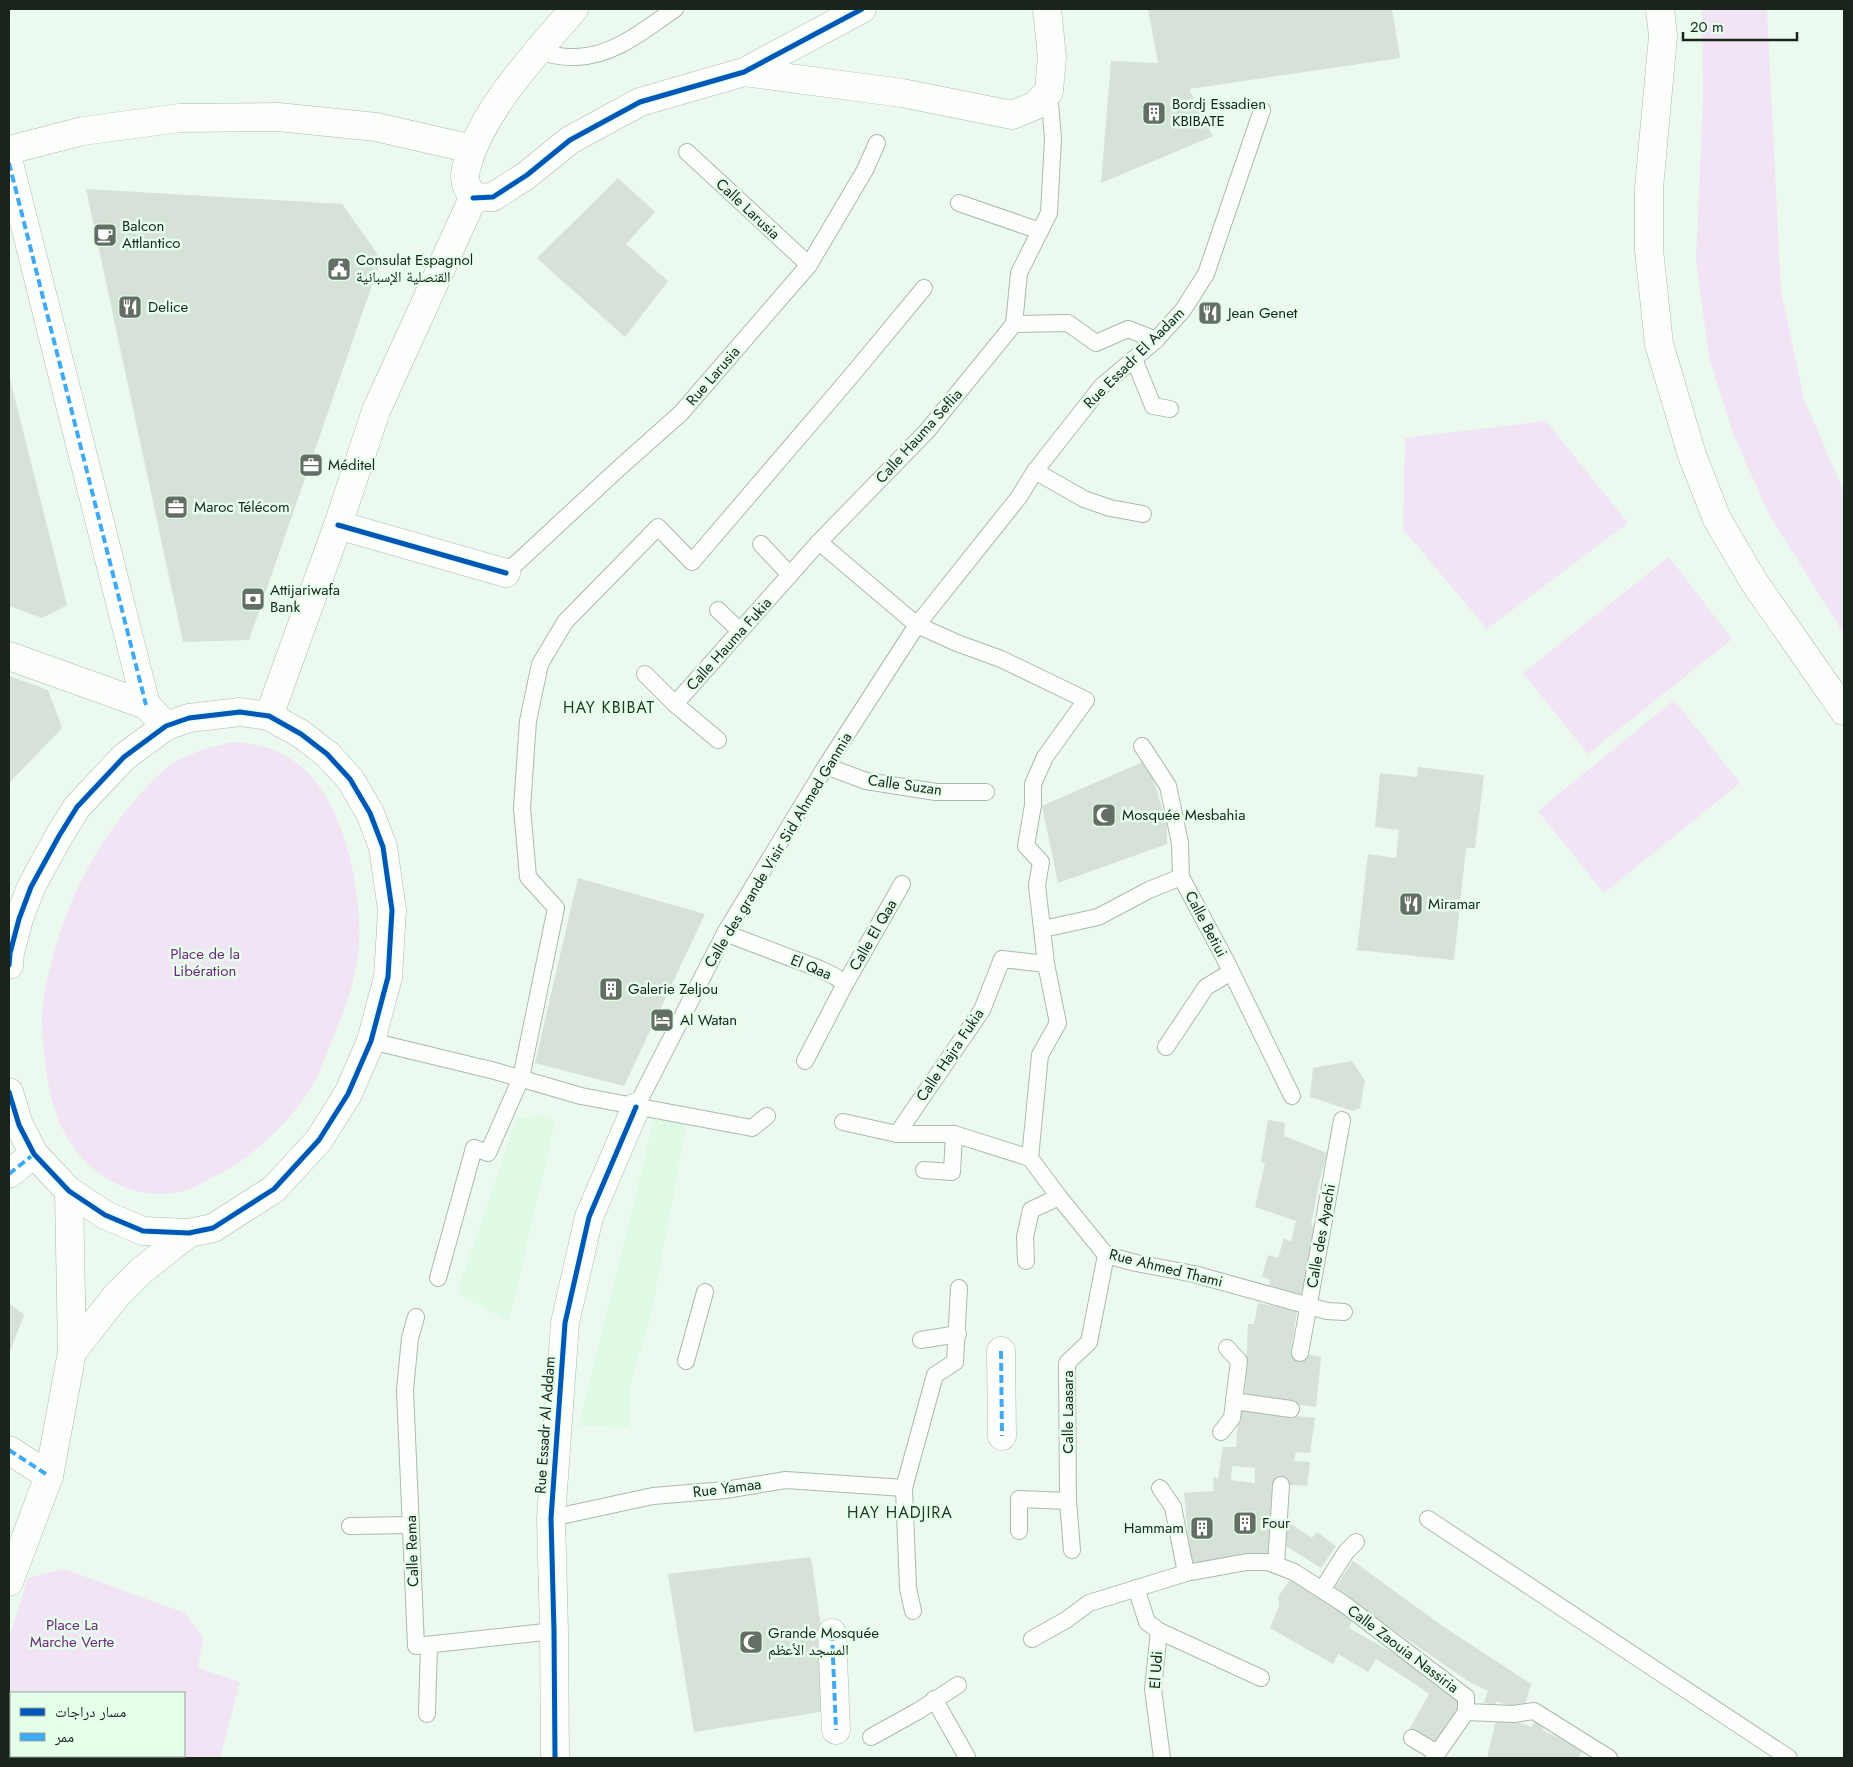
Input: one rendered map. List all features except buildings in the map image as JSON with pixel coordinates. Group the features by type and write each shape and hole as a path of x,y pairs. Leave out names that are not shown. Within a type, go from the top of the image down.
{"street":[{"path":"473,198 467,189 464,176 472,149 498,104 574,9"},
{"path":"473,198 493,197 527,175 570,140 640,102 744,72 862,9"},
{"path":"744,72 902,93 1012,115 1036,105 1049,91 1052,57 1047,9"},
{"path":"1660,9 1662,36 1649,188 1649,250 1659,344 1692,455 1717,519 1754,582 1844,711"},
{"path":"9,150 83,131 180,118 278,117 376,128 472,149"},
{"path":"9,163 146,705"},
{"path":"269,716 338,525 376,411 473,198"},
{"path":"338,525 506,573"},
{"path":"9,656 146,705 166,726"},
{"path":"9,965 14,918 77,807 124,757 166,726 189,718 240,712 269,716 301,734 326,754 350,779 370,813 383,847 392,910 388,977 371,1041 348,1094 319,1140 274,1190 214,1228 189,1233 143,1231 105,1215 69,1191 34,1154 19,1125 9,1092"},
{"name":"Rue Essadr Al Addam","path":"555,1758 551,1518 566,1322 589,1217 636,1107"},
{"path":"9,1174 34,1154"},
{"path":"9,1582 49,1476 72,1352 69,1191"},
{"path":"72,1352 116,1295 141,1271 189,1233"},
{"path":"1001,1351 1002,1436"},
{"path":"9,1450 49,1476"},
{"path":"832,1633 836,1730"}],"lane":[{"path":"538,52 574,57 596,55 620,46 675,9"},
{"path":"1049,91 1053,139 1049,213 1019,273 1014,324 1068,323 1096,343 1128,329 1156,340"},
{"name":"Rue Essadr El Aadam","path":"916,625 1019,497 1035,471 1102,386 1156,340 1183,310 1206,274 1262,110"},
{"name":"Rue Larusia","path":"506,573 681,413 809,265 865,170 877,143"},
{"name":"Calle Larusia","path":"687,152 809,265"},
{"path":"959,203 1040,231"},
{"path":"438,1278 474,1148 488,1153 521,1078 556,908 528,876 522,808 528,720 540,664 565,622 658,526 692,562 924,288"},
{"name":"Calle Hauma Seflia","path":"819,542 927,431 1014,324"},
{"path":"1134,359 1153,406 1170,409"},
{"path":"1035,471 1084,499 1110,508 1143,514"},
{"path":"819,542 916,625 1001,659 1086,700 1045,757 1033,784 1033,805 1026,846 1041,862 1037,884 1046,964 1058,1023 1040,1056 1030,1158 954,1134 897,1134 843,1122"},
{"name":"Calle Hauma Fukia","path":"718,740 675,704 819,542"},
{"path":"761,544 790,575"},
{"path":"718,610 740,631"},
{"name":"Calle des grande Visir Sid Ahmed Ganmia","path":"636,1107 725,933 826,766 916,625"},
{"path":"645,674 675,704"},
{"name":"Calle Betiui","path":"1142,746 1168,786 1180,843 1181,877 1231,972 1292,1096"},
{"name":"Calle Suzan","path":"826,766 866,781 936,792 986,792"},
{"path":"1043,929 1098,917 1149,890 1181,877"},
{"name":"Calle El Qaa","path":"844,986 902,884"},
{"name":"El Qaa","path":"725,933 820,969 840,980 844,986 805,1061"},
{"name":"Calle Hajra Fukia","path":"897,1134 982,1010 1002,959 1046,964"},
{"path":"1166,1047 1206,987 1231,972"},
{"path":"371,1041 495,1071 581,1096 636,1107 752,1128 767,1116"},
{"name":"Calle des Ayachi","path":"1300,1353 1342,1120"},
{"path":"924,1170 952,1172 954,1134"},
{"name":"Rue Ahmed Thami","path":"1030,1158 1106,1256 1194,1274 1327,1311 1344,1312"},
{"path":"1026,1261 1026,1237 1031,1210 1059,1196"},
{"name":"Calle Laasara","path":"1072,1550 1068,1501 1067,1363 1089,1342 1106,1256"},
{"path":"914,1610 908,1588 904,1488 935,1375 956,1362 959,1288"},
{"path":"686,1361 705,1292"},
{"name":"Calle Rema","path":"416,1317 410,1338 405,1390 416,1646 429,1645"},
{"path":"921,1340 958,1334"},
{"path":"1221,1432 1232,1418 1239,1362 1227,1348"},
{"path":"1234,1401 1291,1409"},
{"name":"Rue Yamaa","path":"551,1518 653,1496 725,1490 786,1480 904,1488"},
{"path":"1276,1565 1280,1485"},
{"path":"1160,1488 1173,1507 1186,1573"},
{"path":"1019,1531 1019,1499 1068,1501"},
{"path":"1428,1519 1789,1758"},
{"path":"350,1526 411,1525"},
{"path":"1032,1639 1066,1620 1089,1603 1186,1573 1247,1562 1268,1562 1294,1572 1322,1590 1346,1552 1356,1542"},
{"name":"El Udi","path":"1136,1588 1147,1622 1159,1631 1153,1689 1162,1758"},
{"name":"Calle Zaouia Nassiria","path":"1322,1590 1344,1604 1466,1697 1466,1712 1514,1714 1534,1710 1590,1753 1609,1758"},
{"path":"427,1714 429,1645 554,1631"},
{"path":"1159,1631 1261,1678"},
{"path":"870,1737 918,1711 958,1685"},
{"path":"934,1699 967,1757"},
{"path":"1412,1738 1435,1756 1466,1712"}],"shaded area":[{"path":"657,1107 688,1116 651,1315 630,1385 629,1427 579,1426"},
{"path":"541,1115 555,1123 509,1321 457,1293 517,1118"}],"green space":[{"path":"1702,9 1767,9 1781,291 1804,399 1844,492 1844,634 1769,514 1734,436 1709,358 1696,260 1703,100"},
{"path":"1546,421 1628,523 1487,629 1403,529 1405,438"},
{"path":"1669,557 1732,639 1588,754 1523,673"},
{"path":"1674,700 1740,783 1604,893 1538,811"},
{"name":"Place de la Libération","path":"234,742 264,747 277,751 291,759 310,775 326,797 339,823 355,881 359,911 357,963 344,1010 316,1080 289,1118 246,1157 198,1186 167,1194 142,1192 118,1184 96,1171 78,1153 58,1119 48,1082 43,1044 42,1014 47,981 66,915 84,875 119,819 148,786 171,765 184,757 212,747"},
{"name":"Place La Marche Verte","path":"64,1569 185,1613 203,1638 198,1668 240,1682 220,1758 9,1758 9,1639 28,1578"}],"marked path":[{"path":"9,163 146,705"},
{"path":"9,1174 34,1154"},
{"path":"1001,1351 1002,1436"},
{"path":"9,1450 49,1476"},
{"path":"832,1633 836,1730"}],"cycle path":[{"path":"473,198 493,197 527,175 570,140 640,102 744,72 862,9"},
{"path":"338,525 506,573"},
{"path":"9,965 10,953 19,919 31,887 77,807 124,757 166,726 189,718 240,712 269,716 301,734 327,754 350,779 370,813 383,847 392,910 388,977 371,1041 348,1094 319,1140 274,1189 213,1228 189,1233 143,1231 105,1215 69,1191 34,1154 19,1125 9,1092"},
{"path":"555,1758 551,1518 565,1323 589,1217 636,1107"}],"place":[{"name":"Bordj Essadien KBIBATE","path":"1154,113"},
{"name":"Balcon Attlantico","path":"105,235"},
{"name":"Consulat Espagnol القنصلية الإسبانية","path":"339,269"},
{"name":"Delice","path":"130,307"},
{"name":"Jean Genet","path":"1210,313"},
{"name":"Méditel","path":"311,465"},
{"name":"Maroc Télécom","path":"176,507"},
{"name":"Attijariwafa Bank","path":"253,599"},
{"name":"Mosquée Mesbahia","path":"1104,815"},
{"name":"Miramar","path":"1411,904"},
{"name":"Galerie Zeljou","path":"611,989"},
{"name":"Al Watan","path":"662,1020"},
{"name":"Four","path":"1245,1523"},
{"name":"Hammam","path":"1202,1528"},
{"name":"Grande Mosquée المسجد الأعظم","path":"751,1642"}],"district":[{"name":"HAY KBIBAT","path":"609,707"},
{"name":"HAY HADJIRA","path":"900,1512"}]}
